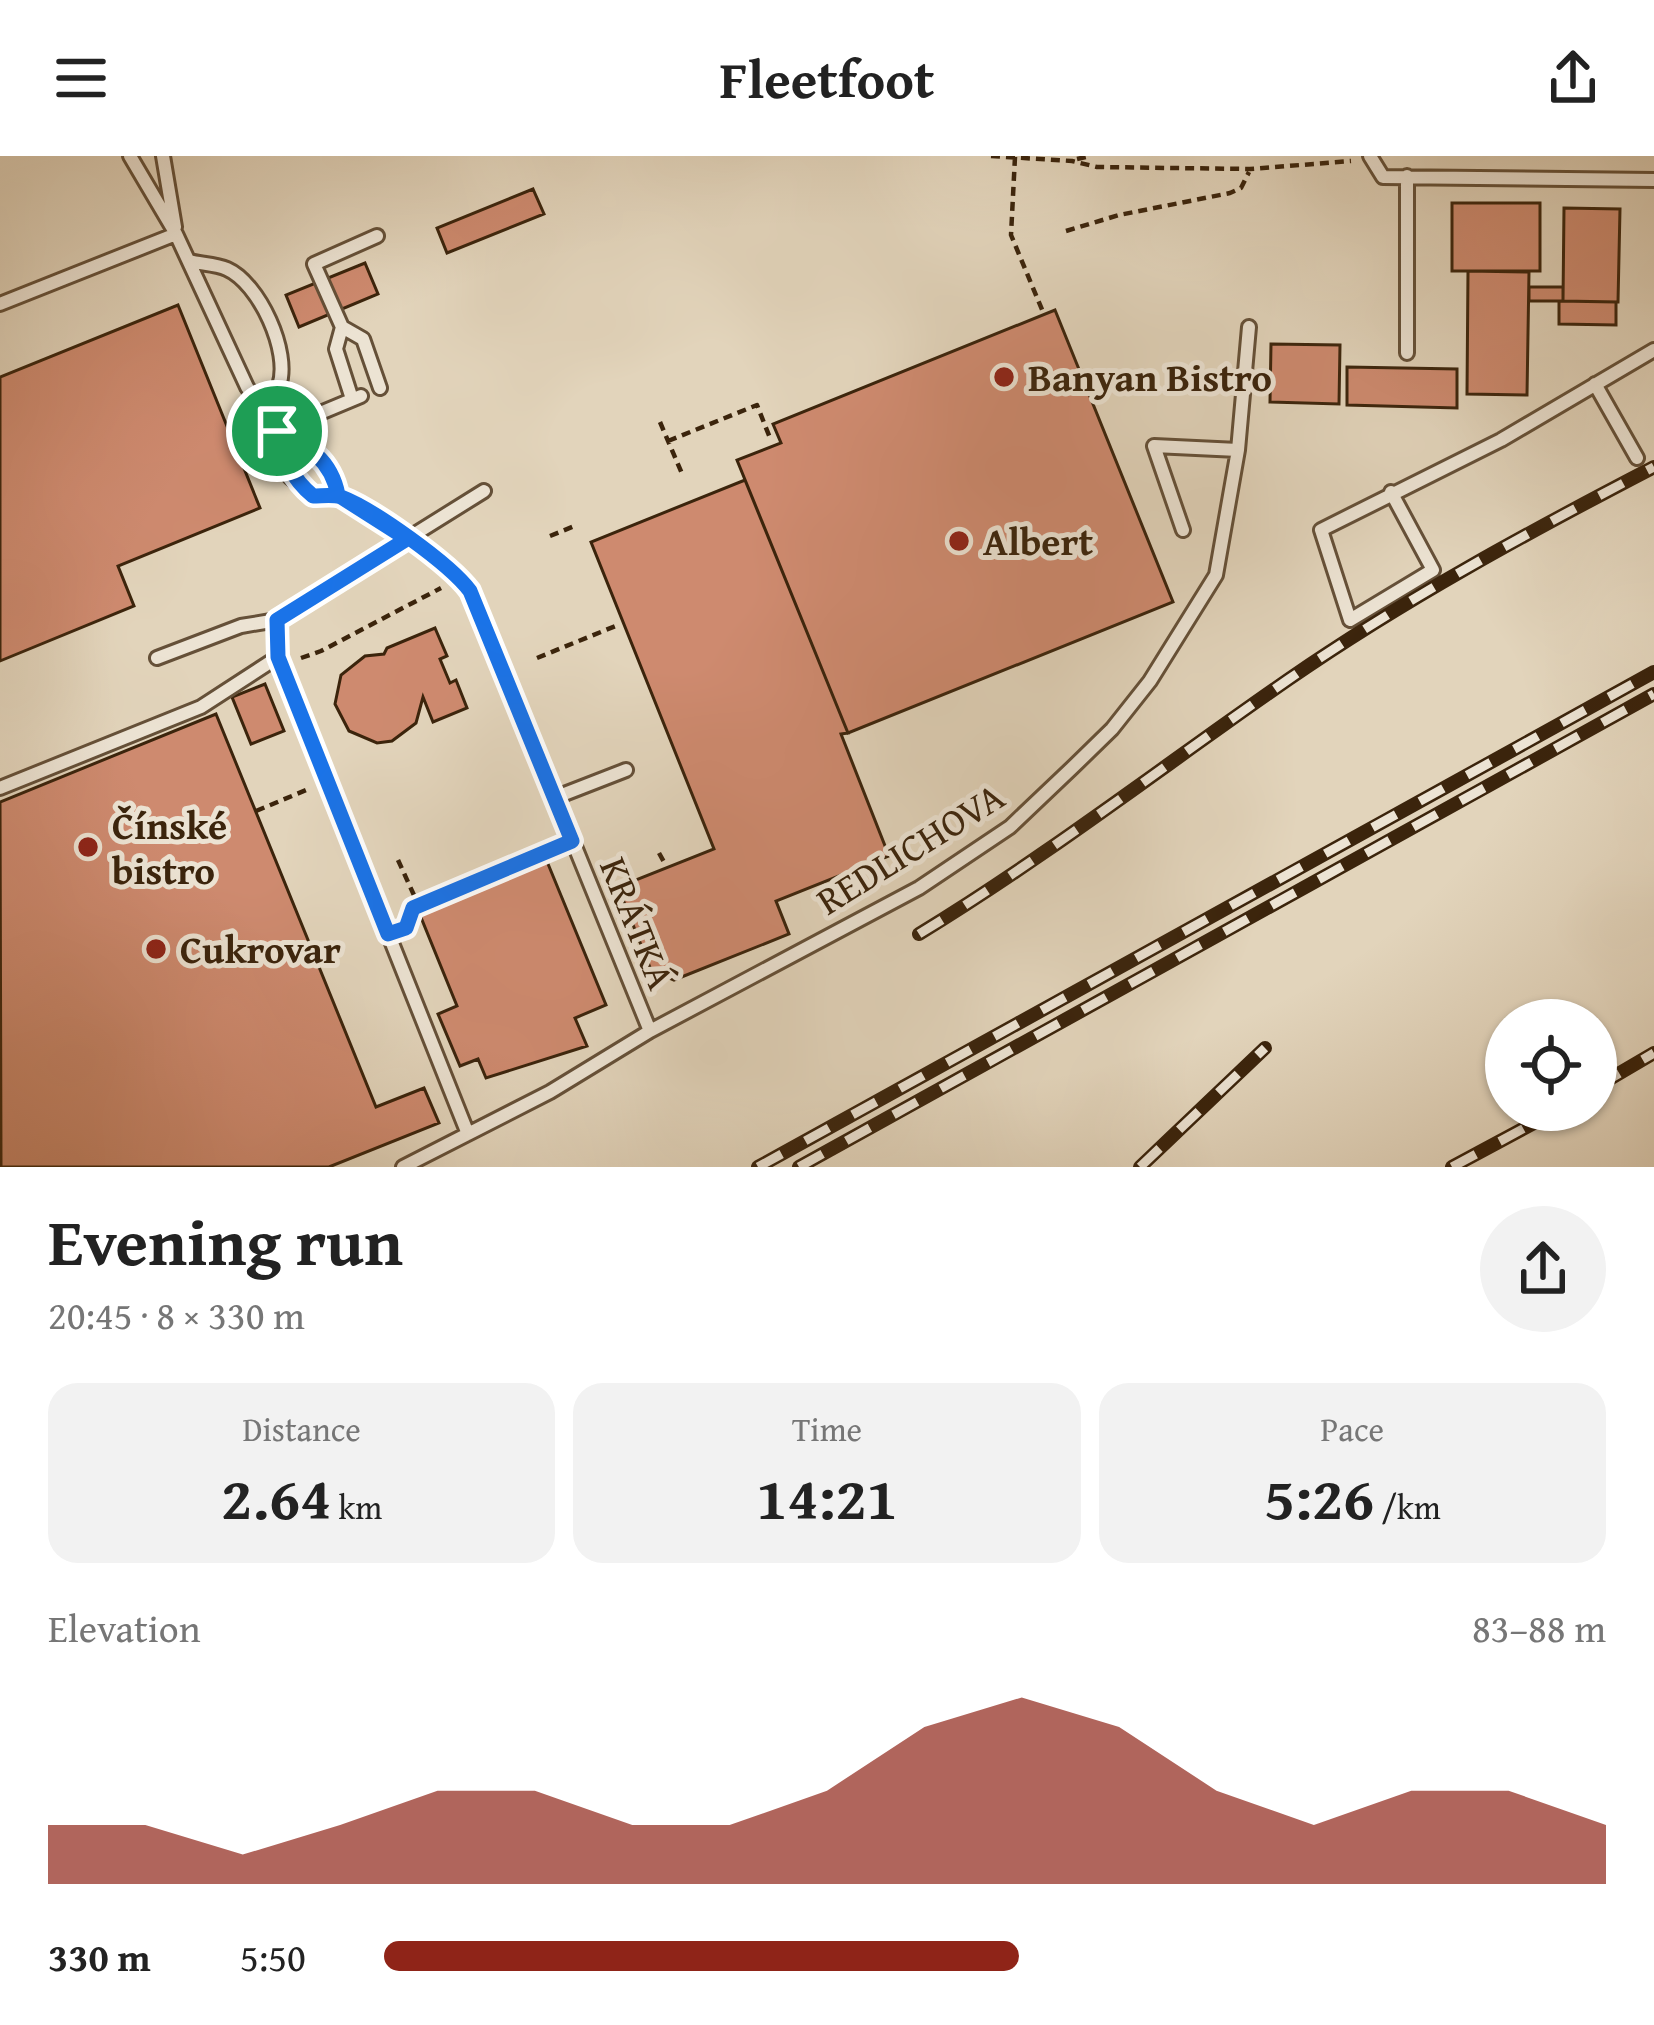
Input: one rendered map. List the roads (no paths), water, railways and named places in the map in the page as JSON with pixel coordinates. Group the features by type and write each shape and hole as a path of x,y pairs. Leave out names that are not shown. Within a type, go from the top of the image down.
{"lane":[{"path":"130,156 176,234 247,387 277,431 307,445 334,473 338,495"},
{"path":"163,156 176,234"},
{"path":"1366,156 1383,177 1654,180"},
{"path":"1407,176 1407,353"},
{"path":"0,304 176,234"},
{"path":"377,236 314,263 342,327 363,339 380,388"},
{"path":"189,261 227,269 250,286 263,306 280,354 279,388 263,410"},
{"path":"277,431 357,398 336,349 342,327"},
{"name":"REDLICHOVA","path":"403,1167 919,888 1010,827 1112,729 1150,681 1216,575 1238,450 1250,327"},
{"path":"1391,492 1433,570 1350,620 1321,530 1391,492 1501,440 1654,350"},
{"path":"1595,384 1637,458"},
{"name":"KRÁTKÁ","path":"277,431 290,477 313,496 338,495 445,563 470,591 650,1031"},
{"path":"1183,530 1154,446 1238,450"},
{"path":"157,658 241,626 277,620 484,491"},
{"path":"277,620 278,657 468,1134"},
{"path":"0,788 201,707 278,657"},
{"path":"554,798 626,770"}],"railway":[{"path":"919,934 1377,621 1654,467"},
{"path":"758,1167 1654,672"},
{"path":"799,1167 1654,694"},
{"path":"1140,1167 1265,1048"},
{"path":"1617,1075 1654,1053"},
{"path":"1452,1167 1519,1131"}],"place":[{"name":"Banyan Bistro","path":"1004,377"},
{"name":"Albert","path":"959,541"},
{"name":"Čínské bistro","path":"88,847"},
{"name":"Cukrovar","path":"156,949"}]}
